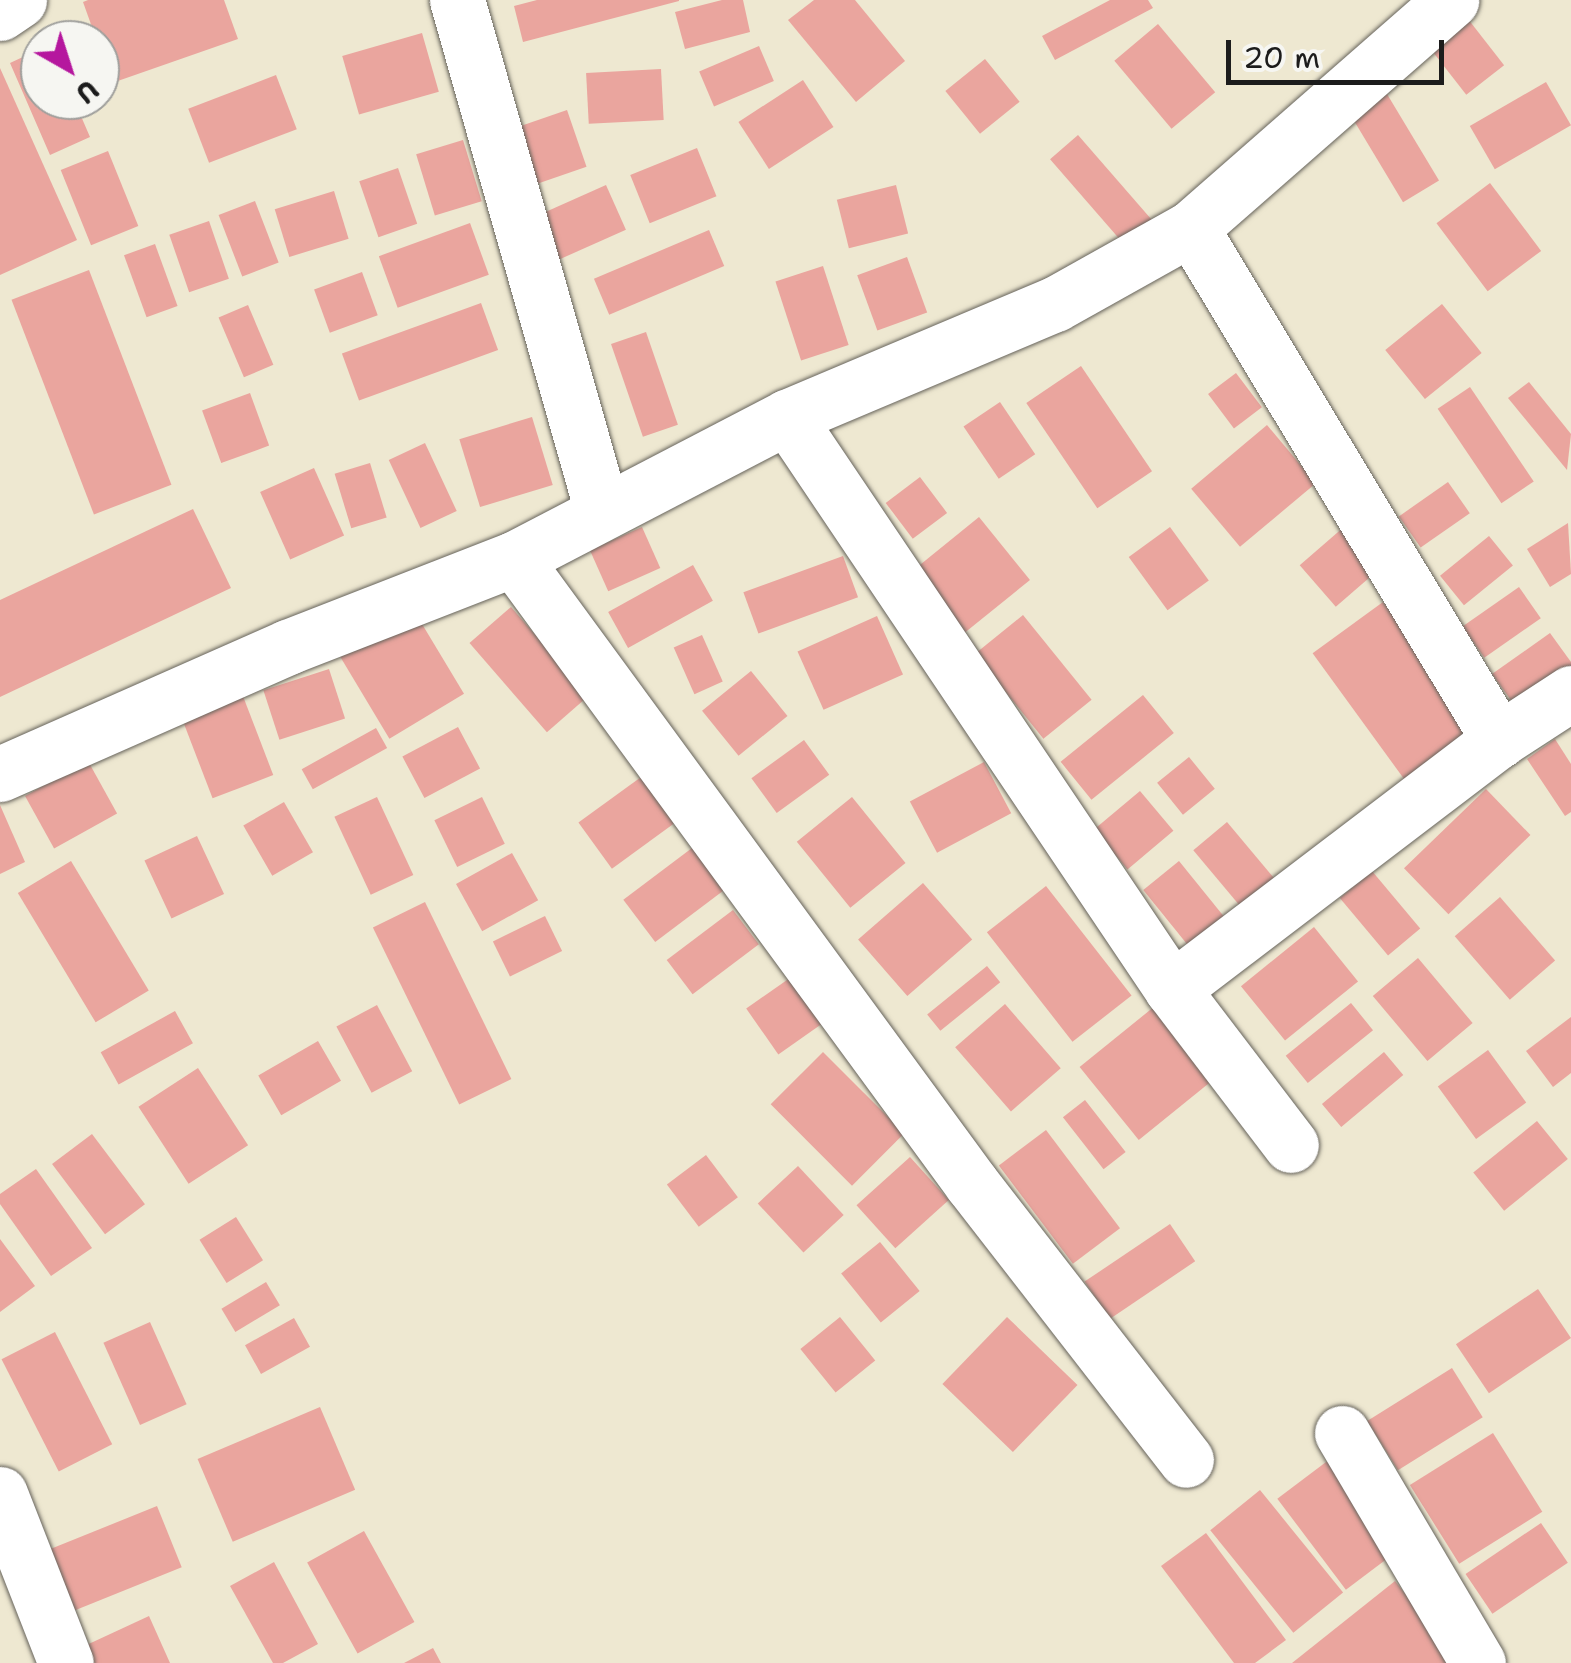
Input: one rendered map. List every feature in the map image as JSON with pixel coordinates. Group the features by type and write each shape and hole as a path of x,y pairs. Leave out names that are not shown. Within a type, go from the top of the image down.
{"street":[{"path":"0,13 19,0"},
{"path":"456,0 602,512"},
{"path":"0,774 288,647 514,560 787,417 1055,304 1191,228 1452,0"},
{"path":"1191,228 1499,740"},
{"path":"787,417 1172,989 1291,1144"},
{"path":"514,560 972,1184 1186,1460"},
{"path":"1172,989 1499,740 1571,693"},
{"path":"1342,1432 1478,1663"},
{"path":"0,1494 66,1663"}],"building":[{"path":"224,0 238,39 120,80 120,20 89,20 83,2"},
{"path":"537,0 679,1 523,42 514,6"},
{"path":"722,0 743,0 750,32 685,49 675,12"},
{"path":"814,0 855,0 905,61 856,102 788,20"},
{"path":"1110,0 1148,0 1153,8 1055,60 1042,36"},
{"path":"1461,10 1504,65 1466,95 1423,40"},
{"path":"1158,24 1215,92 1172,129 1114,61"},
{"path":"422,33 439,92 359,115 342,56"},
{"path":"759,46 774,81 714,106 699,71"},
{"path":"20,58 20,86 10,63"},
{"path":"985,59 1020,102 980,134 945,91"},
{"path":"0,68 77,240 0,275"},
{"path":"661,69 664,120 589,124 586,73"},
{"path":"276,75 297,129 209,163 188,109"},
{"path":"803,80 833,127 769,169 738,122"},
{"path":"1546,82 1571,125 1495,169 1470,126"},
{"path":"1387,94 1439,181 1403,202 1351,116"},
{"path":"567,110 587,167 528,187 508,130"},
{"path":"35,120 83,120 90,137 50,155"},
{"path":"1078,135 1155,224 1127,248 1050,159"},
{"path":"463,140 482,201 435,216 416,154"},
{"path":"697,148 716,196 650,223 630,175"},
{"path":"108,151 138,226 91,245 61,170"},
{"path":"398,168 417,224 378,237 359,181"},
{"path":"1490,183 1541,251 1488,291 1436,223"},
{"path":"606,185 626,230 545,266 525,221"},
{"path":"896,185 908,234 849,248 837,200"},
{"path":"334,191 349,239 289,257 275,209"},
{"path":"255,201 279,263 242,277 219,215"},
{"path":"209,221 229,279 189,292 169,235"},
{"path":"470,223 489,275 398,308 379,256"},
{"path":"709,230 724,266 609,315 594,279"},
{"path":"155,244 178,306 147,317 124,255"},
{"path":"907,257 927,312 877,331 857,275"},
{"path":"823,266 849,345 801,360 775,281"},
{"path":"89,270 171,485 94,514 12,300"},
{"path":"362,272 378,315 330,333 314,289"},
{"path":"481,303 498,350 359,401 342,354"},
{"path":"1442,304 1482,353 1425,399 1385,350"},
{"path":"248,305 273,365 244,377 219,318"},
{"path":"646,332 678,425 643,437 611,344"},
{"path":"1081,366 1152,471 1097,508 1026,403"},
{"path":"1236,373 1262,407 1234,428 1208,394"},
{"path":"1529,382 1571,434 1567,470 1508,398"},
{"path":"1470,387 1534,482 1501,503 1438,409"},
{"path":"250,393 269,446 221,463 202,410"},
{"path":"1000,402 1035,454 999,479 964,427"},
{"path":"532,417 553,485 480,507 459,439"},
{"path":"1267,425 1316,483 1240,547 1191,489"},
{"path":"425,443 457,511 420,528 389,460"},
{"path":"370,463 387,518 351,528 335,474"},
{"path":"314,468 344,536 290,560 260,492"},
{"path":"920,477 947,513 913,539 886,503"},
{"path":"1448,482 1470,513 1421,548 1399,516"},
{"path":"193,509 231,588 0,697 0,600"},
{"path":"979,517 1030,580 955,640 904,577"},
{"path":"1568,523 1571,574 1550,587 1527,549"},
{"path":"1345,526 1381,568 1336,607 1300,565"},
{"path":"642,527 660,568 608,591 590,550"},
{"path":"1170,527 1209,580 1168,610 1129,557"},
{"path":"1489,536 1513,566 1464,605 1440,576"},
{"path":"843,556 858,597 758,634 743,592"},
{"path":"693,565 713,601 628,648 608,612"},
{"path":"1519,587 1541,618 1484,658 1462,627"},
{"path":"1383,602 1484,741 1414,792 1313,653"},
{"path":"511,607 588,696 547,732 469,643"},
{"path":"413,609 464,694 389,739 338,654"},
{"path":"1023,615 1092,700 1043,739 975,654"},
{"path":"877,616 903,674 824,710 798,651"},
{"path":"1550,633 1571,662 1571,673 1518,710 1492,674"},
{"path":"702,635 723,682 694,694 674,648"},
{"path":"329,669 345,718 279,740 263,690"},
{"path":"751,671 788,716 739,756 702,711"},
{"path":"241,691 273,775 213,798 180,714"},
{"path":"1143,695 1174,733 1091,800 1061,762"},
{"path":"458,727 480,768 424,798 402,757"},
{"path":"376,728 387,748 313,789 302,769"},
{"path":"1555,739 1571,764 1571,812 1565,816 1527,759"},
{"path":"804,740 829,775 777,813 751,778"},
{"path":"1189,757 1215,789 1183,815 1157,783"},
{"path":"88,761 117,813 54,848 25,796"},
{"path":"984,762 1011,813 937,853 910,801"},
{"path":"648,772 682,818 612,869 578,823"},
{"path":"1486,789 1530,835 1448,914 1404,868"},
{"path":"1140,791 1173,831 1127,869 1094,830"},
{"path":"377,797 413,875 371,895 334,817"},
{"path":"482,797 505,844 457,867 434,820"},
{"path":"852,797 905,863 850,908 797,842"},
{"path":"284,802 313,852 272,876 243,826"},
{"path":"0,805 25,862 0,874"},
{"path":"1227,822 1284,890 1251,918 1193,850"},
{"path":"197,836 224,894 171,919 144,861"},
{"path":"696,845 728,887 655,942 623,900"},
{"path":"512,853 538,900 482,931 456,884"},
{"path":"71,861 149,990 96,1022 18,893"},
{"path":"1179,861 1236,931 1200,960 1143,890"},
{"path":"1372,871 1420,928 1388,955 1340,898"},
{"path":"923,883 972,940 907,996 858,939"},
{"path":"1046,886 1132,996 1072,1042 987,932"},
{"path":"1500,897 1555,960 1510,1000 1455,936"},
{"path":"425,902 511,1079 459,1104 373,927"},
{"path":"733,910 759,944 693,994 667,960"},
{"path":"545,916 562,951 510,976 493,941"},
{"path":"1314,927 1358,981 1285,1041 1241,986"},
{"path":"1418,958 1473,1023 1427,1061 1373,996"},
{"path":"987,966 1000,982 940,1031 927,1014"},
{"path":"797,973 829,1019 778,1054 746,1009"},
{"path":"1351,1003 1373,1030 1308,1083 1286,1056"},
{"path":"1005,1004 1061,1068 1011,1111 955,1047"},
{"path":"377,1005 412,1071 372,1093 336,1027"},
{"path":"1155,1006 1214,1079 1139,1140 1080,1067"},
{"path":"175,1011 193,1043 119,1085 101,1052"},
{"path":"1571,1017 1571,1073 1553,1087 1526,1051"},
{"path":"318,1041 341,1081 281,1115 258,1076"},
{"path":"1488,1050 1526,1103 1476,1139 1438,1086"},
{"path":"823,1052 904,1133 852,1186 771,1104"},
{"path":"1384,1052 1403,1075 1341,1127 1322,1104"},
{"path":"198,1068 248,1145 189,1184 138,1107"},
{"path":"1085,1100 1126,1152 1104,1169 1063,1117"},
{"path":"1537,1121 1568,1159 1504,1211 1473,1173"},
{"path":"1046,1130 1120,1228 1073,1264 999,1166"},
{"path":"92,1134 145,1204 105,1234 52,1164"},
{"path":"706,1155 738,1197 699,1227 667,1184"},
{"path":"910,1157 949,1200 895,1248 856,1205"},
{"path":"798,1166 844,1215 803,1253 758,1204"},
{"path":"36,1169 92,1248 51,1276 0,1204 0,1194"},
{"path":"236,1217 263,1260 227,1283 200,1240"},
{"path":"1170,1224 1195,1261 1110,1319 1085,1282"},
{"path":"0,1239 35,1286 0,1312"},
{"path":"880,1242 920,1291 881,1322 841,1273"},
{"path":"266,1282 280,1305 235,1332 221,1309"},
{"path":"1538,1289 1571,1338 1489,1393 1456,1344"},
{"path":"840,1317 875,1361 836,1393 800,1349"},
{"path":"1007,1317 1077,1385 1013,1452 942,1384"},
{"path":"294,1318 310,1347 261,1374 245,1345"},
{"path":"150,1322 187,1404 140,1425 103,1343"},
{"path":"55,1332 112,1444 59,1472 2,1359"},
{"path":"1452,1368 1483,1417 1398,1470 1367,1421"},
{"path":"320,1407 355,1490 233,1542 198,1459"},
{"path":"1493,1433 1542,1512 1459,1564 1410,1485"},
{"path":"1338,1453 1407,1544 1346,1590 1277,1499"},
{"path":"1260,1490 1343,1593 1293,1633 1210,1530"},
{"path":"157,1506 182,1567 62,1616 37,1554"},
{"path":"1541,1523 1568,1563 1492,1614 1466,1574"},
{"path":"364,1531 414,1622 358,1653 307,1563"},
{"path":"1206,1533 1286,1640 1255,1663 1234,1663 1161,1566"},
{"path":"274,1562 318,1644 283,1663 273,1663 230,1586"},
{"path":"1395,1581 1460,1663 1292,1663"},
{"path":"149,1616 170,1663 87,1663 80,1648"},
{"path":"433,1648 441,1663 404,1663"}]}
